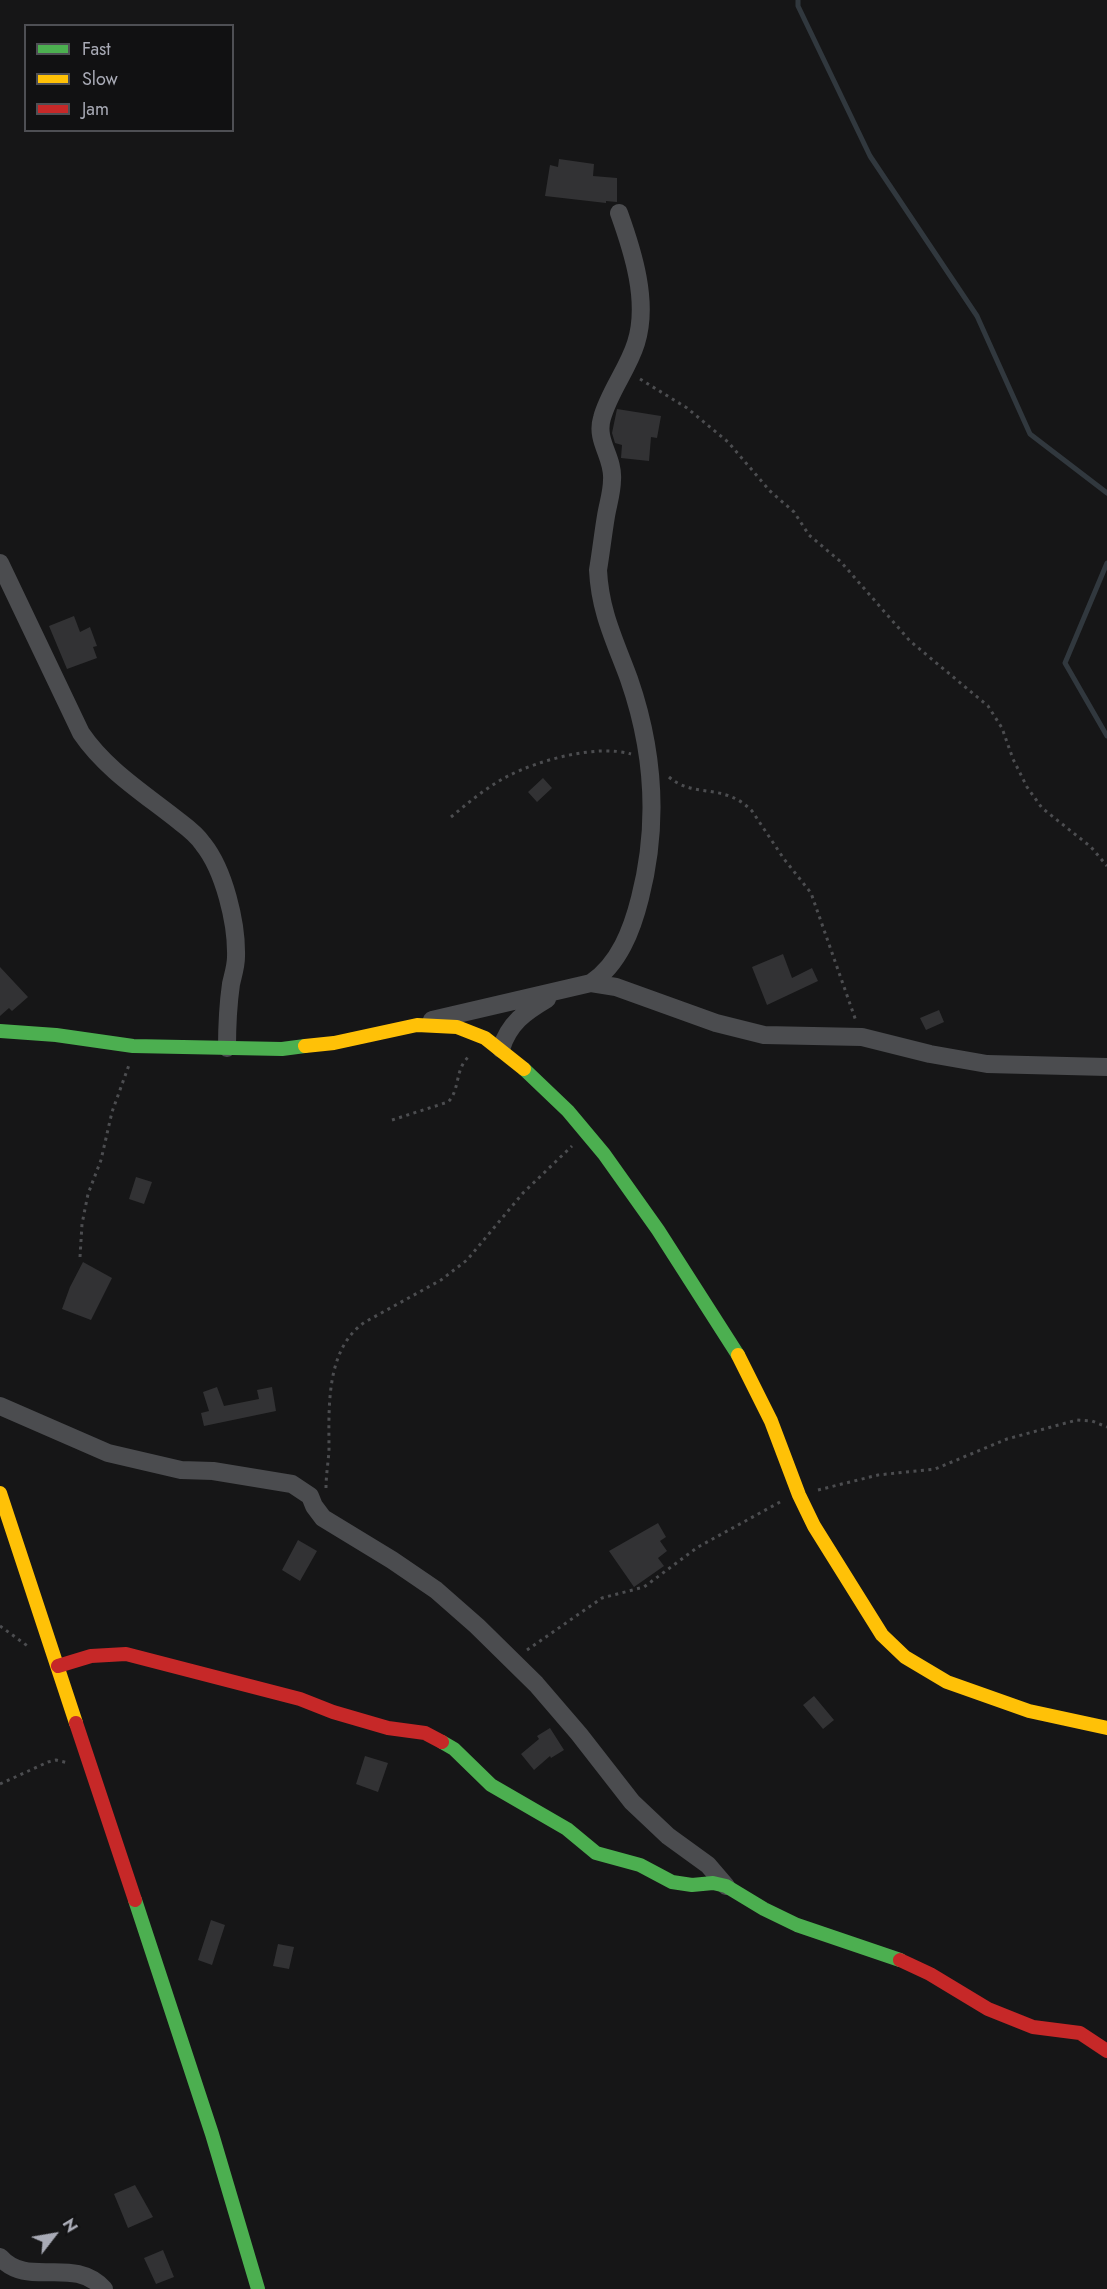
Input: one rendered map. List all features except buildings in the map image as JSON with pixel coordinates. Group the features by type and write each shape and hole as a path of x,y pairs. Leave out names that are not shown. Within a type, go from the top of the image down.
{"street":[{"path":"0,1031 67,1036 133,1046 282,1049 324,1044 417,1025 591,983 604,974 611,965 628,936 638,909 652,825 653,803 650,760 631,688 603,611 598,581 613,478 609,460 600,439 602,418 637,342 640,299 629,243 619,213"},
{"path":"0,563 81,733 89,745 125,779 192,832 203,843 213,859 233,920 236,940 236,960 231,984 226,1048"},
{"path":"591,983 626,990 744,1031 782,1036 862,1037 930,1054 987,1064 1107,1067"},
{"path":"501,1049 508,1031 518,1018 559,991"},
{"path":"417,1025 457,1027 474,1032 501,1049 568,1111 587,1133 658,1230 735,1349 771,1421 799,1495 814,1526 882,1635 905,1657 947,1682 1019,1708 1107,1728"},
{"path":"0,1406 108,1453 181,1470 213,1471 292,1484 310,1496 323,1518 436,1590 513,1660 568,1720 632,1802 668,1836 708,1865 726,1886"},
{"path":"0,1493 212,2134 258,2289"},
{"path":"58,1666 80,1657 102,1653 126,1654 300,1699 333,1712 388,1728 409,1729 425,1733 454,1749 491,1785 567,1829 596,1853 640,1865 672,1882 692,1885 713,1882 726,1886 796,1925 819,1930 904,1961 988,2009 1013,2020 1033,2027 1080,2032 1107,2051"},
{"path":"0,2257 11,2276 27,2286 34,2288 49,2286 85,2278 95,2281 104,2289"}],"path":[{"path":"625,370 687,408 722,436 745,459 770,491 794,512 809,535 841,562 910,641 988,706 1002,728 1013,759 1027,787 1042,808 1091,847 1107,866"},
{"path":"451,817 488,788 525,768 596,750 624,752 650,760 681,786 725,793 745,804 752,811 784,859 811,893 862,1037"},
{"path":"80,1257 82,1224 88,1194 101,1160 112,1112 128,1072 133,1046"},
{"path":"392,1120 448,1102 453,1095 462,1063 474,1054"},
{"path":"323,1518 332,1384 339,1357 348,1338 365,1322 433,1285 467,1260 524,1193 564,1152 587,1133"},
{"path":"513,1660 602,1598 644,1587 698,1547 766,1509 799,1495 878,1475 935,1469 1007,1439 1077,1420 1092,1421 1107,1427"},
{"path":"0,1784 48,1762 56,1760 71,1765"}],"waterway":[{"path":"798,0 798,6 870,156 977,316 1030,434 1107,493"},
{"path":"1107,563 1065,663 1107,736"}],"traffic: fast":[{"path":"0,1031 56,1035 133,1046 282,1049 305,1046"},
{"path":"524,1069 568,1111 604,1154 658,1230 738,1355"},
{"path":"442,1742 454,1749 491,1785 567,1829 596,1853 640,1865 672,1882 692,1885 713,1883 726,1886 764,1909 797,1925 900,1960"},
{"path":"135,1900 212,2134 258,2289"}],"traffic: slow":[{"path":"305,1046 334,1043 417,1025 457,1027 485,1038 524,1069"},
{"path":"738,1355 771,1421 799,1495 814,1526 882,1635 905,1657 947,1682 1029,1711 1107,1728"},
{"path":"0,1493 76,1723"}],"traffic: jam":[{"path":"58,1666 91,1656 126,1654 300,1699 333,1712 388,1728 425,1733 442,1742"},
{"path":"76,1723 135,1900"},
{"path":"900,1960 930,1974 988,2009 1033,2027 1080,2033 1107,2051"}]}
